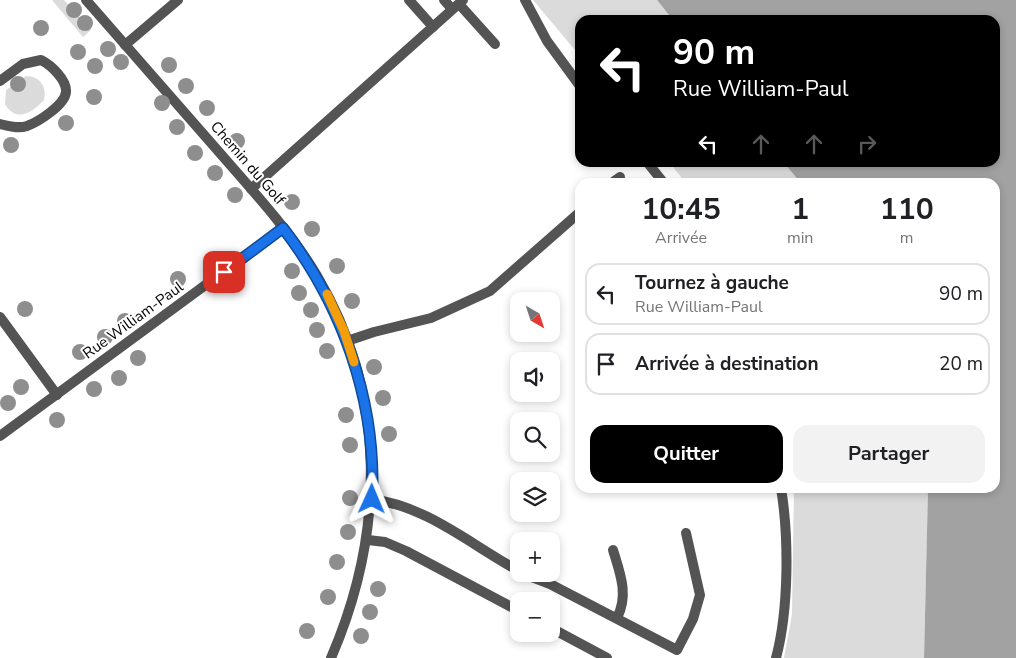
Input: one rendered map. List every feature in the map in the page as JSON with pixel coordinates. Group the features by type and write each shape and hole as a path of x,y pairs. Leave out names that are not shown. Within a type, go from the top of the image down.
{"street":[{"name":"Chemin du Golf","path":"86,0 283,228 317,275 347,341 364,407 371,452 372,499 368,540 352,605 331,658"},
{"path":"125,44 178,0"},
{"path":"409,0 433,27"},
{"path":"444,0 458,4 494,44"},
{"path":"525,0 547,41 575,79"},
{"path":"251,189 458,4"},
{"path":"0,81 23,64 41,60 52,67 66,86 67,91 59,105 32,124 18,127 0,124"},
{"path":"651,167 661,178"},
{"path":"347,341 374,332 431,318 490,291 575,216"},
{"name":"Rue William-Paul","path":"0,436 283,228"},
{"path":"0,317 57,395"},
{"path":"776,658 782,620 786,559 782,493"},
{"path":"372,499 410,509 473,542 488,554 510,566"},
{"path":"545,582 677,650 693,619 700,595 686,533"},
{"path":"368,540 385,542 406,551 510,606"},
{"path":"614,550 624,592 622,608 617,618"},
{"path":"560,633 607,658"}],"shaded area":[{"path":"52,0 64,0 91,30 83,37"},
{"path":"533,0 657,0 669,15 575,15 575,50"},
{"path":"657,0 1016,0 1016,658 924,658 928,493 1000,493 1000,178 797,178 787,167 1000,167 1000,15 669,15"},
{"path":"26,76 39,80 45,95 44,100 34,109 19,115 9,110 5,104 6,90"},
{"path":"673,167 787,167 797,178 682,178"},
{"path":"794,493 928,493 924,658 784,658 792,614"}],"slow traffic":[{"path":"327,294 344,331 354,362"}],"route":[{"path":"224,272 283,228 317,275 339,319 356,370 371,452 372,499"}]}
